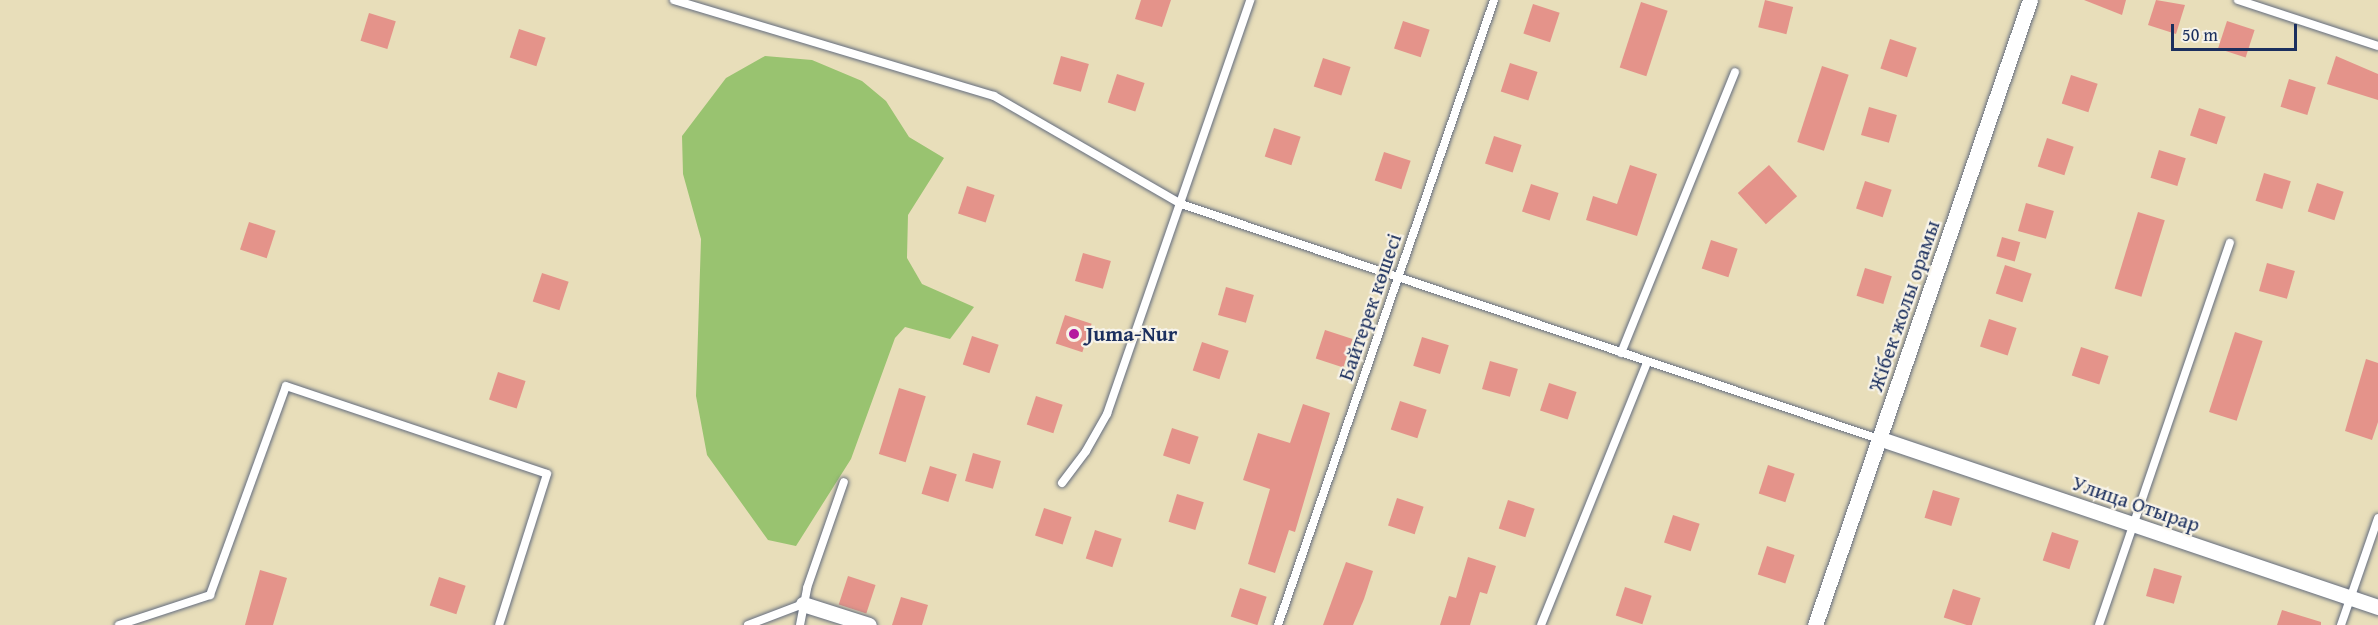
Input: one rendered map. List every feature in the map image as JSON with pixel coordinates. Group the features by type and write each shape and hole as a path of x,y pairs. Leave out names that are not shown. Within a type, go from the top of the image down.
{"street":[{"name":"Жібек жолы орамы","path":"1815,625 1881,439 2030,0"},
{"name":"Улица Отырар","path":"1881,439 2132,526 2378,607"},
{"path":"803,604 869,625"}],"lane":[{"path":"674,0 994,96 1181,204 1647,363 1881,439"},
{"path":"1062,483 1086,451 1107,414 1250,0"},
{"name":"Байтерек көшесі","path":"1278,625 1400,278 1494,0"},
{"path":"2238,0 2378,46"},
{"path":"1621,353 1736,72"},
{"path":"2099,625 2230,243"},
{"path":"1541,625 1647,363"},
{"path":"119,625 210,595 286,386 547,474 496,625 499,625"},
{"path":"800,625 803,604 844,482"},
{"path":"2342,625 2378,518"},
{"path":"748,625 803,604"}],"green space":[{"path":"765,56 812,60 862,81 886,101 909,137 944,158 908,215 907,258 922,284 974,307 950,339 905,327 895,338 851,459 796,546 768,540 707,455 696,396 701,239 683,174 682,136 726,78"}],"building":[{"path":"1141,0 1171,0 1162,27 1135,19"},
{"path":"1765,0 1793,7 1786,34 1758,27"},
{"path":"2084,0 2126,0 2122,15"},
{"path":"2156,0 2185,5 2176,34 2148,25"},
{"path":"1641,2 1668,11 1646,76 1620,68"},
{"path":"1533,4 1560,13 1550,42 1523,33"},
{"path":"369,13 396,21 387,49 361,41"},
{"path":"1403,21 1430,30 1421,57 1394,49"},
{"path":"2227,21 2255,30 2246,58 2218,49"},
{"path":"519,29 546,38 536,66 510,58"},
{"path":"1890,39 1917,48 1907,77 1880,68"},
{"path":"1061,56 1089,64 1081,92 1053,84"},
{"path":"2336,56 2378,74 2378,100 2327,84"},
{"path":"1323,58 1351,67 1341,95 1314,87"},
{"path":"1510,63 1538,72 1528,100 1501,92"},
{"path":"1822,66 1849,75 1824,151 1797,142"},
{"path":"1117,74 1145,83 1135,111 1108,103"},
{"path":"2071,75 2098,84 2088,112 2062,104"},
{"path":"2289,79 2316,87 2307,115 2281,107"},
{"path":"1869,107 1897,115 1889,143 1861,135"},
{"path":"2199,108 2226,117 2217,144 2190,136"},
{"path":"1274,128 1301,137 1291,165 1265,157"},
{"path":"1494,136 1522,145 1513,173 1485,164"},
{"path":"2047,138 2074,147 2064,175 2038,167"},
{"path":"2159,150 2186,158 2177,186 2151,178"},
{"path":"1384,152 1411,161 1401,189 1375,181"},
{"path":"1630,165 1657,174 1637,236 1586,220 1593,196 1617,204"},
{"path":"1769,165 1797,196 1766,224 1738,193"},
{"path":"2264,173 2291,181 2282,209 2256,201"},
{"path":"1865,181 1892,190 1883,217 1856,209"},
{"path":"2317,183 2344,192 2334,220 2308,212"},
{"path":"1531,184 1559,193 1550,221 1522,212"},
{"path":"967,186 995,195 986,223 958,214"},
{"path":"2026,203 2054,211 2046,239 2018,231"},
{"path":"2138,212 2165,220 2141,297 2115,289"},
{"path":"249,222 276,231 267,258 240,250"},
{"path":"2002,237 2020,242 2015,261 1996,256"},
{"path":"1711,240 1738,249 1728,277 1702,269"},
{"path":"1083,253 1111,261 1103,289 1075,281"},
{"path":"2267,263 2295,271 2287,299 2259,291"},
{"path":"2005,265 2032,274 2022,302 1996,294"},
{"path":"1865,268 1892,276 1883,304 1857,296"},
{"path":"542,273 569,282 559,310 533,302"},
{"path":"1226,287 1254,295 1246,323 1218,315"},
{"name":"Juma-Nur","path":"1065,315 1092,324 1082,352 1056,344"},
{"path":"1989,319 2017,328 2008,356 1980,347"},
{"path":"1325,330 1353,339 1343,367 1316,359"},
{"path":"2235,332 2263,341 2237,421 2209,412"},
{"path":"972,336 999,345 989,373 963,365"},
{"path":"1422,337 1449,345 1440,374 1413,366"},
{"path":"1202,342 1229,351 1219,379 1193,371"},
{"path":"2081,347 2109,356 2099,384 2072,376"},
{"path":"2366,359 2378,363 2378,422 2372,440 2345,431"},
{"path":"1490,361 1518,369 1510,397 1482,389"},
{"path":"498,372 526,381 517,409 489,400"},
{"path":"1549,383 1577,392 1568,420 1540,411"},
{"path":"899,388 926,396 906,462 879,454"},
{"path":"1036,396 1063,405 1053,433 1027,425"},
{"path":"1400,401 1427,410 1417,438 1391,430"},
{"path":"1303,404 1330,413 1295,532 1289,530 1275,573 1248,564 1270,489 1243,480 1258,433 1290,443"},
{"path":"1172,428 1199,437 1190,464 1163,456"},
{"path":"973,453 1001,461 993,489 965,481"},
{"path":"1768,465 1795,474 1785,502 1759,494"},
{"path":"930,466 957,474 948,502 922,494"},
{"path":"1933,490 1960,498 1951,526 1925,518"},
{"path":"1177,494 1204,502 1195,530 1169,522"},
{"path":"1397,498 1424,507 1415,534 1388,526"},
{"path":"1508,500 1535,509 1525,537 1499,529"},
{"path":"1044,508 1072,517 1063,545 1035,536"},
{"path":"1673,515 1700,524 1691,551 1664,543"},
{"path":"1095,530 1122,539 1112,567 1086,559"},
{"path":"2052,532 2079,541 2069,569 2043,561"},
{"path":"1767,546 1795,555 1785,583 1758,575"},
{"path":"1468,557 1496,566 1487,594 1480,592 1470,625 1440,625 1449,596 1456,598"},
{"path":"1346,562 1373,571 1364,599 1353,625 1323,625"},
{"path":"2154,568 2182,576 2174,604 2146,596"},
{"path":"260,570 287,578 273,625 245,625"},
{"path":"848,576 876,585 866,613 839,605"},
{"path":"439,577 466,586 456,614 430,606"},
{"path":"1625,587 1652,596 1642,624 1616,616"},
{"path":"1240,588 1267,597 1257,625 1231,617"},
{"path":"1953,589 1981,598 1972,625 1944,618"},
{"path":"901,597 928,605 922,625 892,625"},
{"path":"2282,610 2321,622 2321,625 2277,625"}],"place":[{"name":"Juma-Nur","path":"1074,334"}]}
